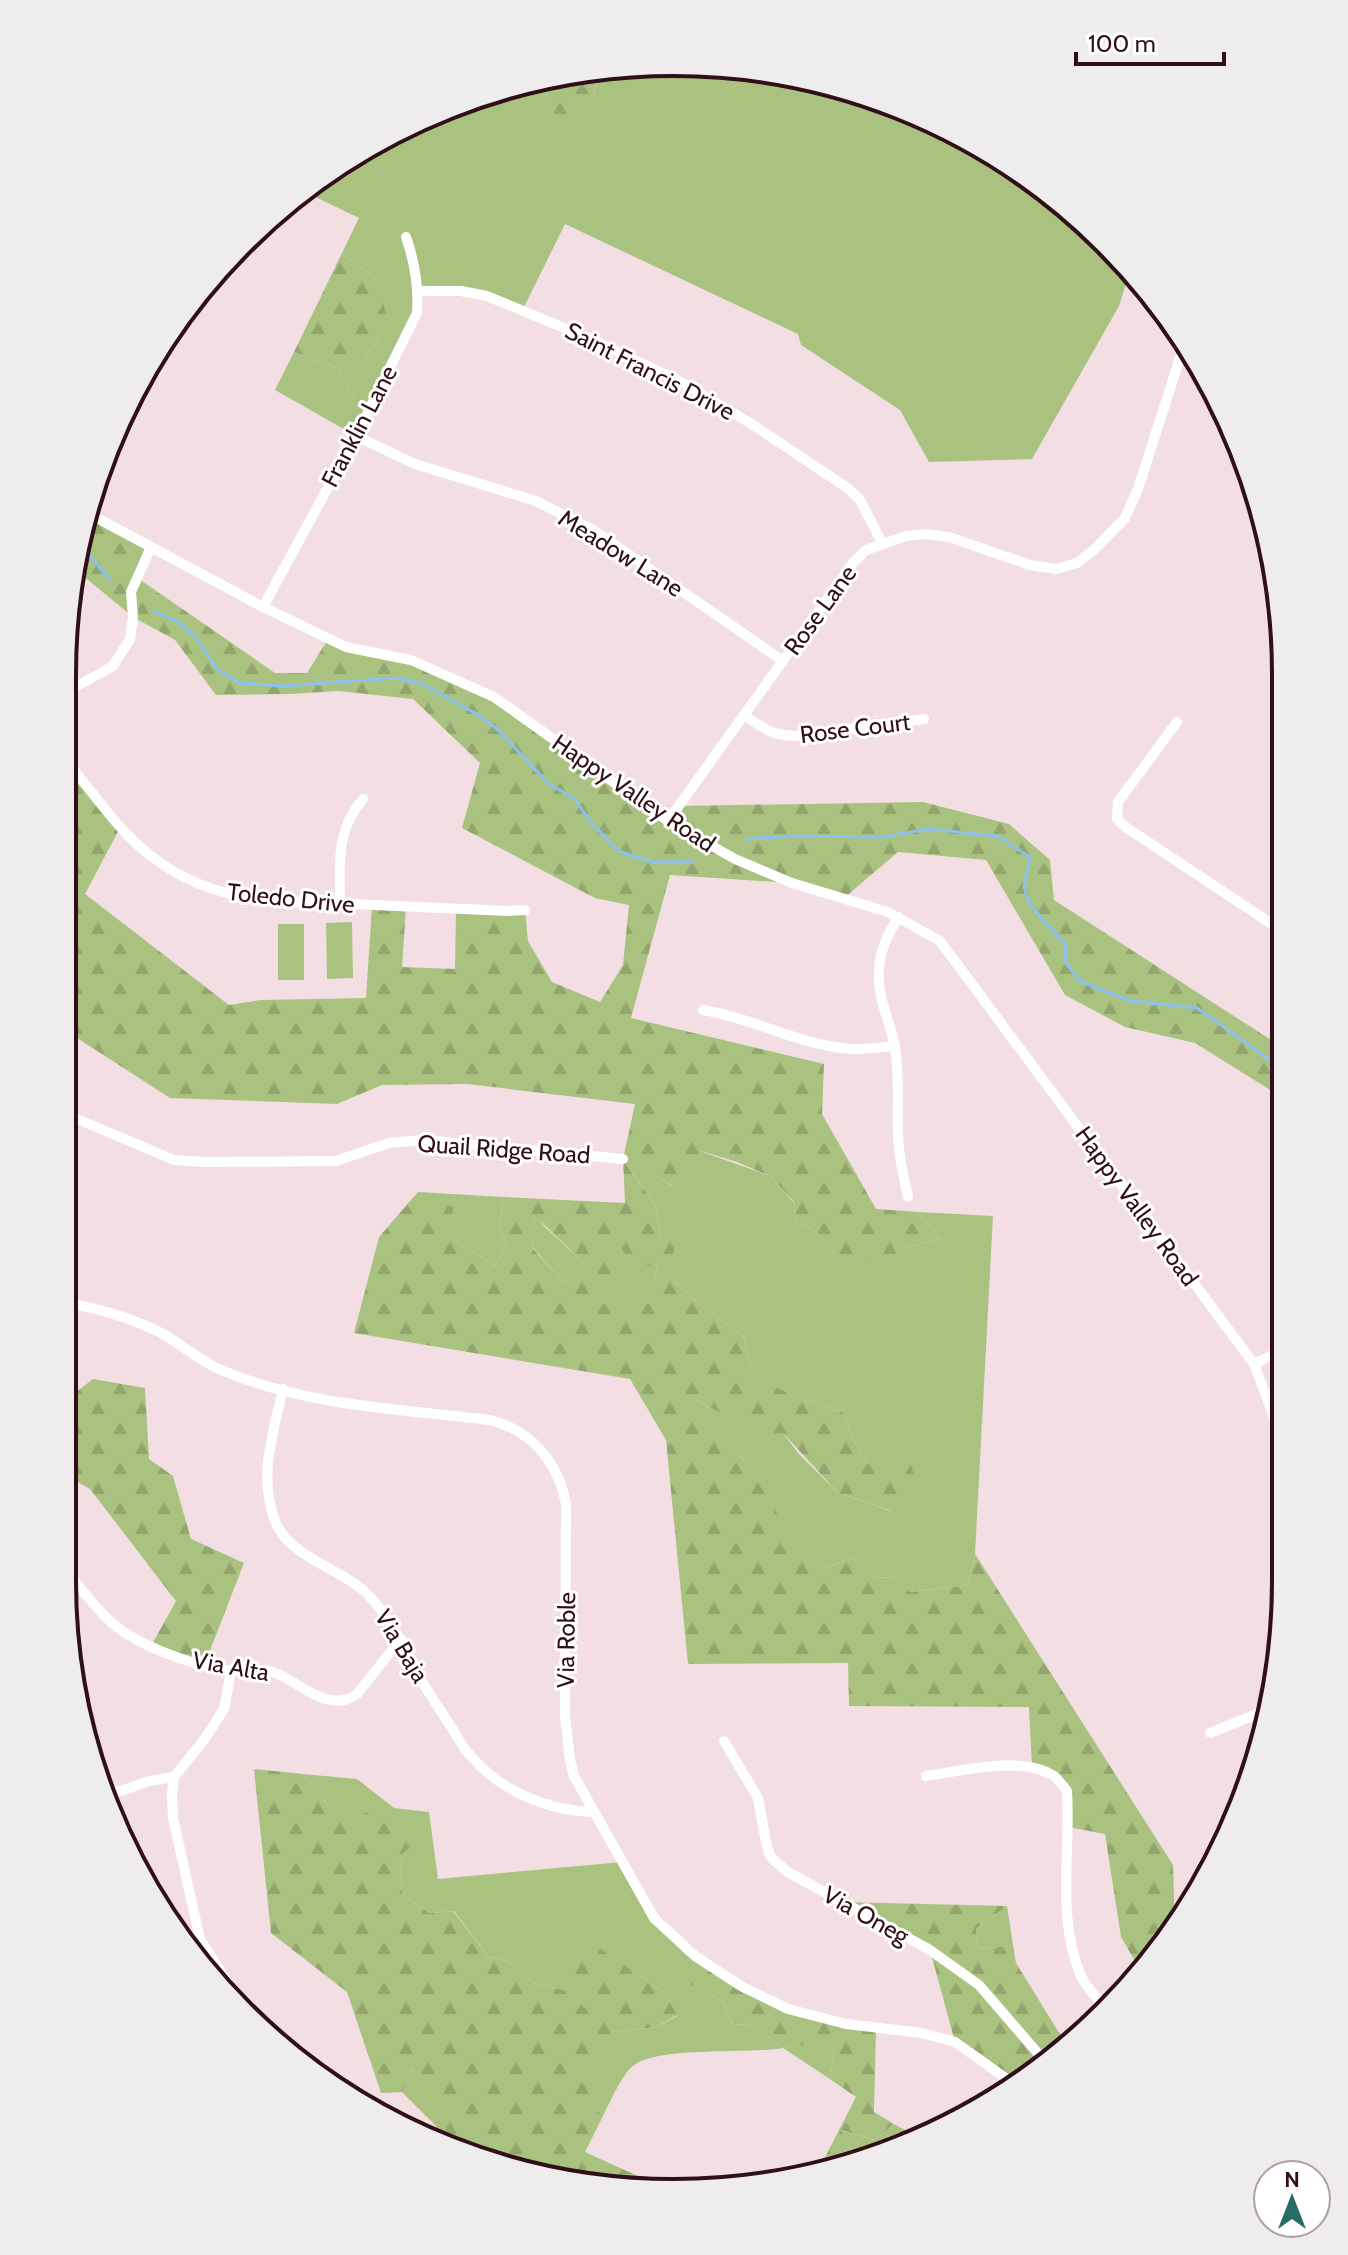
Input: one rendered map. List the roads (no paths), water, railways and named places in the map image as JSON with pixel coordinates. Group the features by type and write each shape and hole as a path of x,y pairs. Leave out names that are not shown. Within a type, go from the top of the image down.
{"street":[{"name":"Franklin Lane","path":"263,607 356,436 417,313 419,291 414,259 406,237"},
{"name":"Saint Francis Drive","path":"419,291 461,291 509,303 681,382 750,423 849,489 860,500 882,543"},
{"name":"Rose Lane","path":"668,821 853,563 866,550 906,536 926,534 949,537 1030,565 1056,569 1077,563 1095,549 1125,518 1138,489 1180,357"},
{"name":"Meadow Lane","path":"356,436 415,464 536,501 595,531 783,661"},
{"name":"Happy Valley Road","path":"96,518 263,607 346,647 411,660 494,697 668,821 735,859 792,883 888,912 940,941 1254,1364 1272,1412"},
{"path":"76,687 113,666 130,639 133,617 131,592 151,547"},
{"name":"Rose Court","path":"744,715 772,734 783,736 924,719"},
{"path":"1177,722 1118,802 1117,819 1272,924"},
{"name":"Toledo Drive","path":"76,772 149,855 181,876 214,890 237,897 340,904 525,910"},
{"path":"340,904 340,844 353,811 363,799"},
{"path":"898,917 883,943 878,971 880,993 895,1046 898,1134 908,1197"},
{"path":"703,1010 726,1014 822,1044 851,1049 895,1046"},
{"name":"Quail Ridge Road","path":"76,1119 174,1160 336,1161 389,1143 424,1140 623,1159"},
{"name":"Via Roble","path":"76,1305 108,1311 138,1323 217,1368 283,1389 376,1409 490,1420 527,1436 545,1454 559,1477 566,1504 566,1734 574,1776 654,1918 695,1956 741,1986 788,2009 846,2024 922,2033 955,2042 1006,2078"},
{"path":"1254,1364 1272,1355"},
{"name":"Via Baja","path":"283,1389 266,1463 266,1490 276,1524 299,1549 348,1578 373,1598 470,1755 496,1779 527,1798 573,1812 594,1812"},
{"name":"Via Alta","path":"76,1582 109,1620 151,1646 204,1666 276,1673 312,1694 328,1699 351,1698 401,1639"},
{"path":"218,1967 200,1939 173,1818 172,1794 174,1777 224,1709 231,1671"},
{"path":"1210,1733 1257,1714"},
{"name":"Via Oneg","path":"724,1741 758,1798 770,1856 786,1871 930,1950 979,1985 1039,2054"},
{"path":"926,1776 987,1767 1032,1767 1056,1777 1067,1791 1066,1902 1069,1940 1082,1979 1100,2001"},
{"path":"115,1791 174,1777"}],"waterway":[{"path":"88,553 109,579"},
{"path":"154,611 176,621 194,635 218,670 240,683 282,686 394,678 420,683 477,714 497,729 549,784 575,799 589,820 618,851 652,862 693,862"},
{"path":"746,839 885,837 928,829 997,836 1030,857 1024,887 1030,905 1065,944 1066,963 1080,981 1130,1001 1197,1008 1272,1062"}]}
